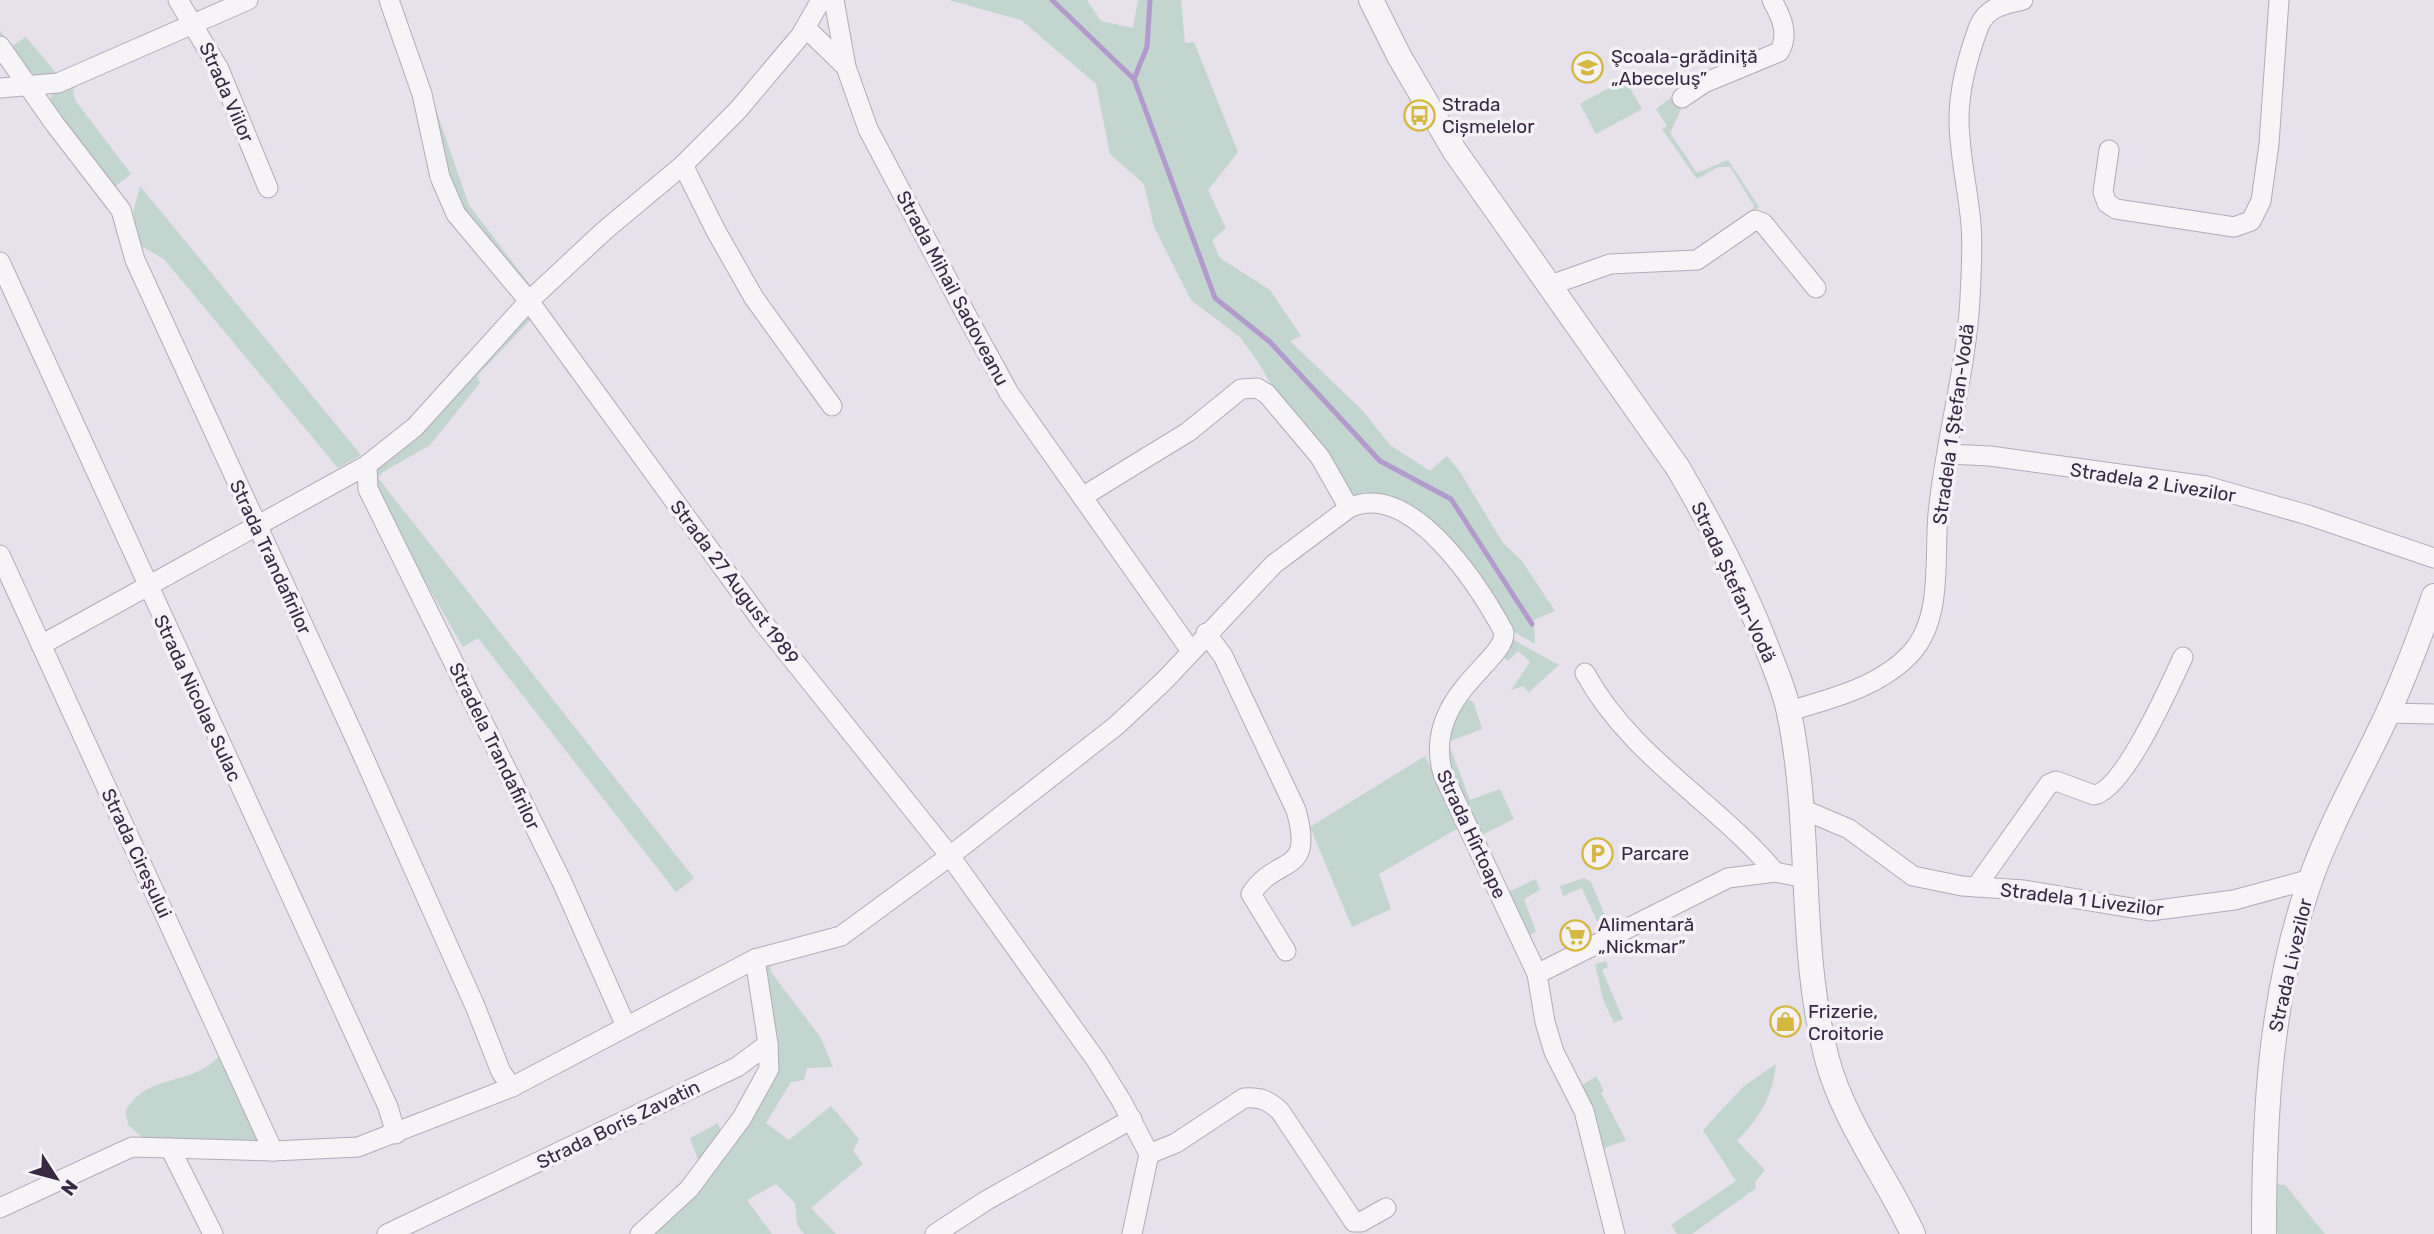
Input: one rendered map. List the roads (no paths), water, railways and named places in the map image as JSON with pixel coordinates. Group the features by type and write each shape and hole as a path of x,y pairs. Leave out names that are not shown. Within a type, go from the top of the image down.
{"street":[{"name":"Strada Viilor","path":"178,0 219,69 268,188"},
{"path":"0,88 58,83 248,0"},
{"name":"Strada 27 August 1989","path":"389,0 422,94 440,177 456,214 529,301 761,620 950,856 1096,1060 1132,1119 1149,1154"},
{"path":"41,645 367,466 415,427 529,301 604,231 682,165 738,110 806,28 821,0"},
{"name":"Strada Mihail Sadoveanu","path":"834,0 846,67 868,129 1009,393 1191,651"},
{"name":"Strada Ștefan-Vodă","path":"1371,0 1411,77 1454,150 1641,411 1706,516 1753,613 1789,711 1802,809 1810,972 1828,1062 1845,1105 1913,1234"},
{"path":"1682,98 1704,83 1779,52 1784,44 1785,33 1772,0"},
{"name":"Stradela 1 Ștefan-Vodă","path":"1789,711 1856,689 1880,677 1911,653 1919,643 1930,617 1938,513 1965,359 1970,299 1971,226 1959,122 1962,90 1981,22 1997,7 2023,0"},
{"path":"2109,150 2103,191 2107,203 2116,209 2234,227 2251,221 2257,214 2265,178 2279,0"},
{"name":"Strada Mihail Sadoveanu","path":"806,28 846,67"},
{"name":"Strada Trandafirilor","path":"0,46 54,123 121,210 135,260 401,839 501,1072 512,1087"},
{"path":"682,165 754,298 832,406"},
{"path":"1551,285 1610,264 1698,260 1755,220 1763,223 1815,288"},
{"name":"Strada Nicolae Sulac","path":"0,262 78,426 147,588 388,1107 396,1134"},
{"path":"0,1208 132,1147 273,1151 358,1147 512,1087 755,959 841,936 950,856 1117,725 1274,564 1349,508 1320,457 1267,394 1256,388 1241,389 1188,432 1082,497"},
{"name":"Stradela 2 Livezilor","path":"1947,454 1990,456 2206,486 2308,515 2434,558"},
{"name":"Stradela Trandafirilor","path":"367,466 368,489 562,882 626,1026"},
{"name":"Strada Hîrtoape","path":"1349,508 1363,502 1377,503 1419,521 1430,529 1442,542 1504,632 1501,646 1466,681 1452,705 1444,722 1438,757 1443,774 1537,974 1545,1023 1554,1052 1584,1111 1615,1234"},
{"name":"Strada Cireşului","path":"0,555 273,1151"},
{"name":"Strada Livezilor","path":"2264,1234 2265,1113 2273,1032 2311,879 2388,713 2434,596"},
{"path":"1206,633 1223,656 1296,810 1302,832 1303,845 1297,856 1257,885 1251,894 1286,951"},
{"name":"Stradela 1 Livezilor","path":"1976,887 2049,784 2056,781 2094,795 2099,794 2112,781 2140,746 2183,657"},
{"path":"1585,673 1619,724 1675,781 1729,824 1775,872"},
{"path":"2388,713 2434,715"},
{"name":"Stradela 1 Livezilor","path":"1802,809 1849,829 1913,876 1924,880 2056,894 2150,911 2234,900 2311,879"},
{"path":"1537,974 1728,878 1775,872 1805,878"},
{"path":"640,1234 690,1189 742,1118 769,1069 768,1044 755,959"},
{"name":"Strada Boris Zavatin","path":"387,1234 737,1067 768,1044"},
{"path":"1132,1234 1149,1154 1176,1143 1244,1098 1268,1100 1280,1111 1354,1222 1361,1222 1385,1208"},
{"path":"935,1234 987,1200 1132,1119"},
{"path":"170,1148 213,1234"}],"waterway":[{"path":"1052,0 1134,79 1215,298 1270,342 1380,461 1451,499 1532,624"},
{"path":"1134,79 1147,47 1150,0"}],"place":[{"name":"Şcoala-grădiniţă „Abeceluş”","path":"1588,67"},
{"name":"Strada Cișmelelor","path":"1419,115"},
{"name":"Parcare","path":"1598,853"},
{"name":"Alimentară „Nickmar”","path":"1575,935"},
{"name":"Frizerie, Croitorie","path":"1785,1022"}]}
